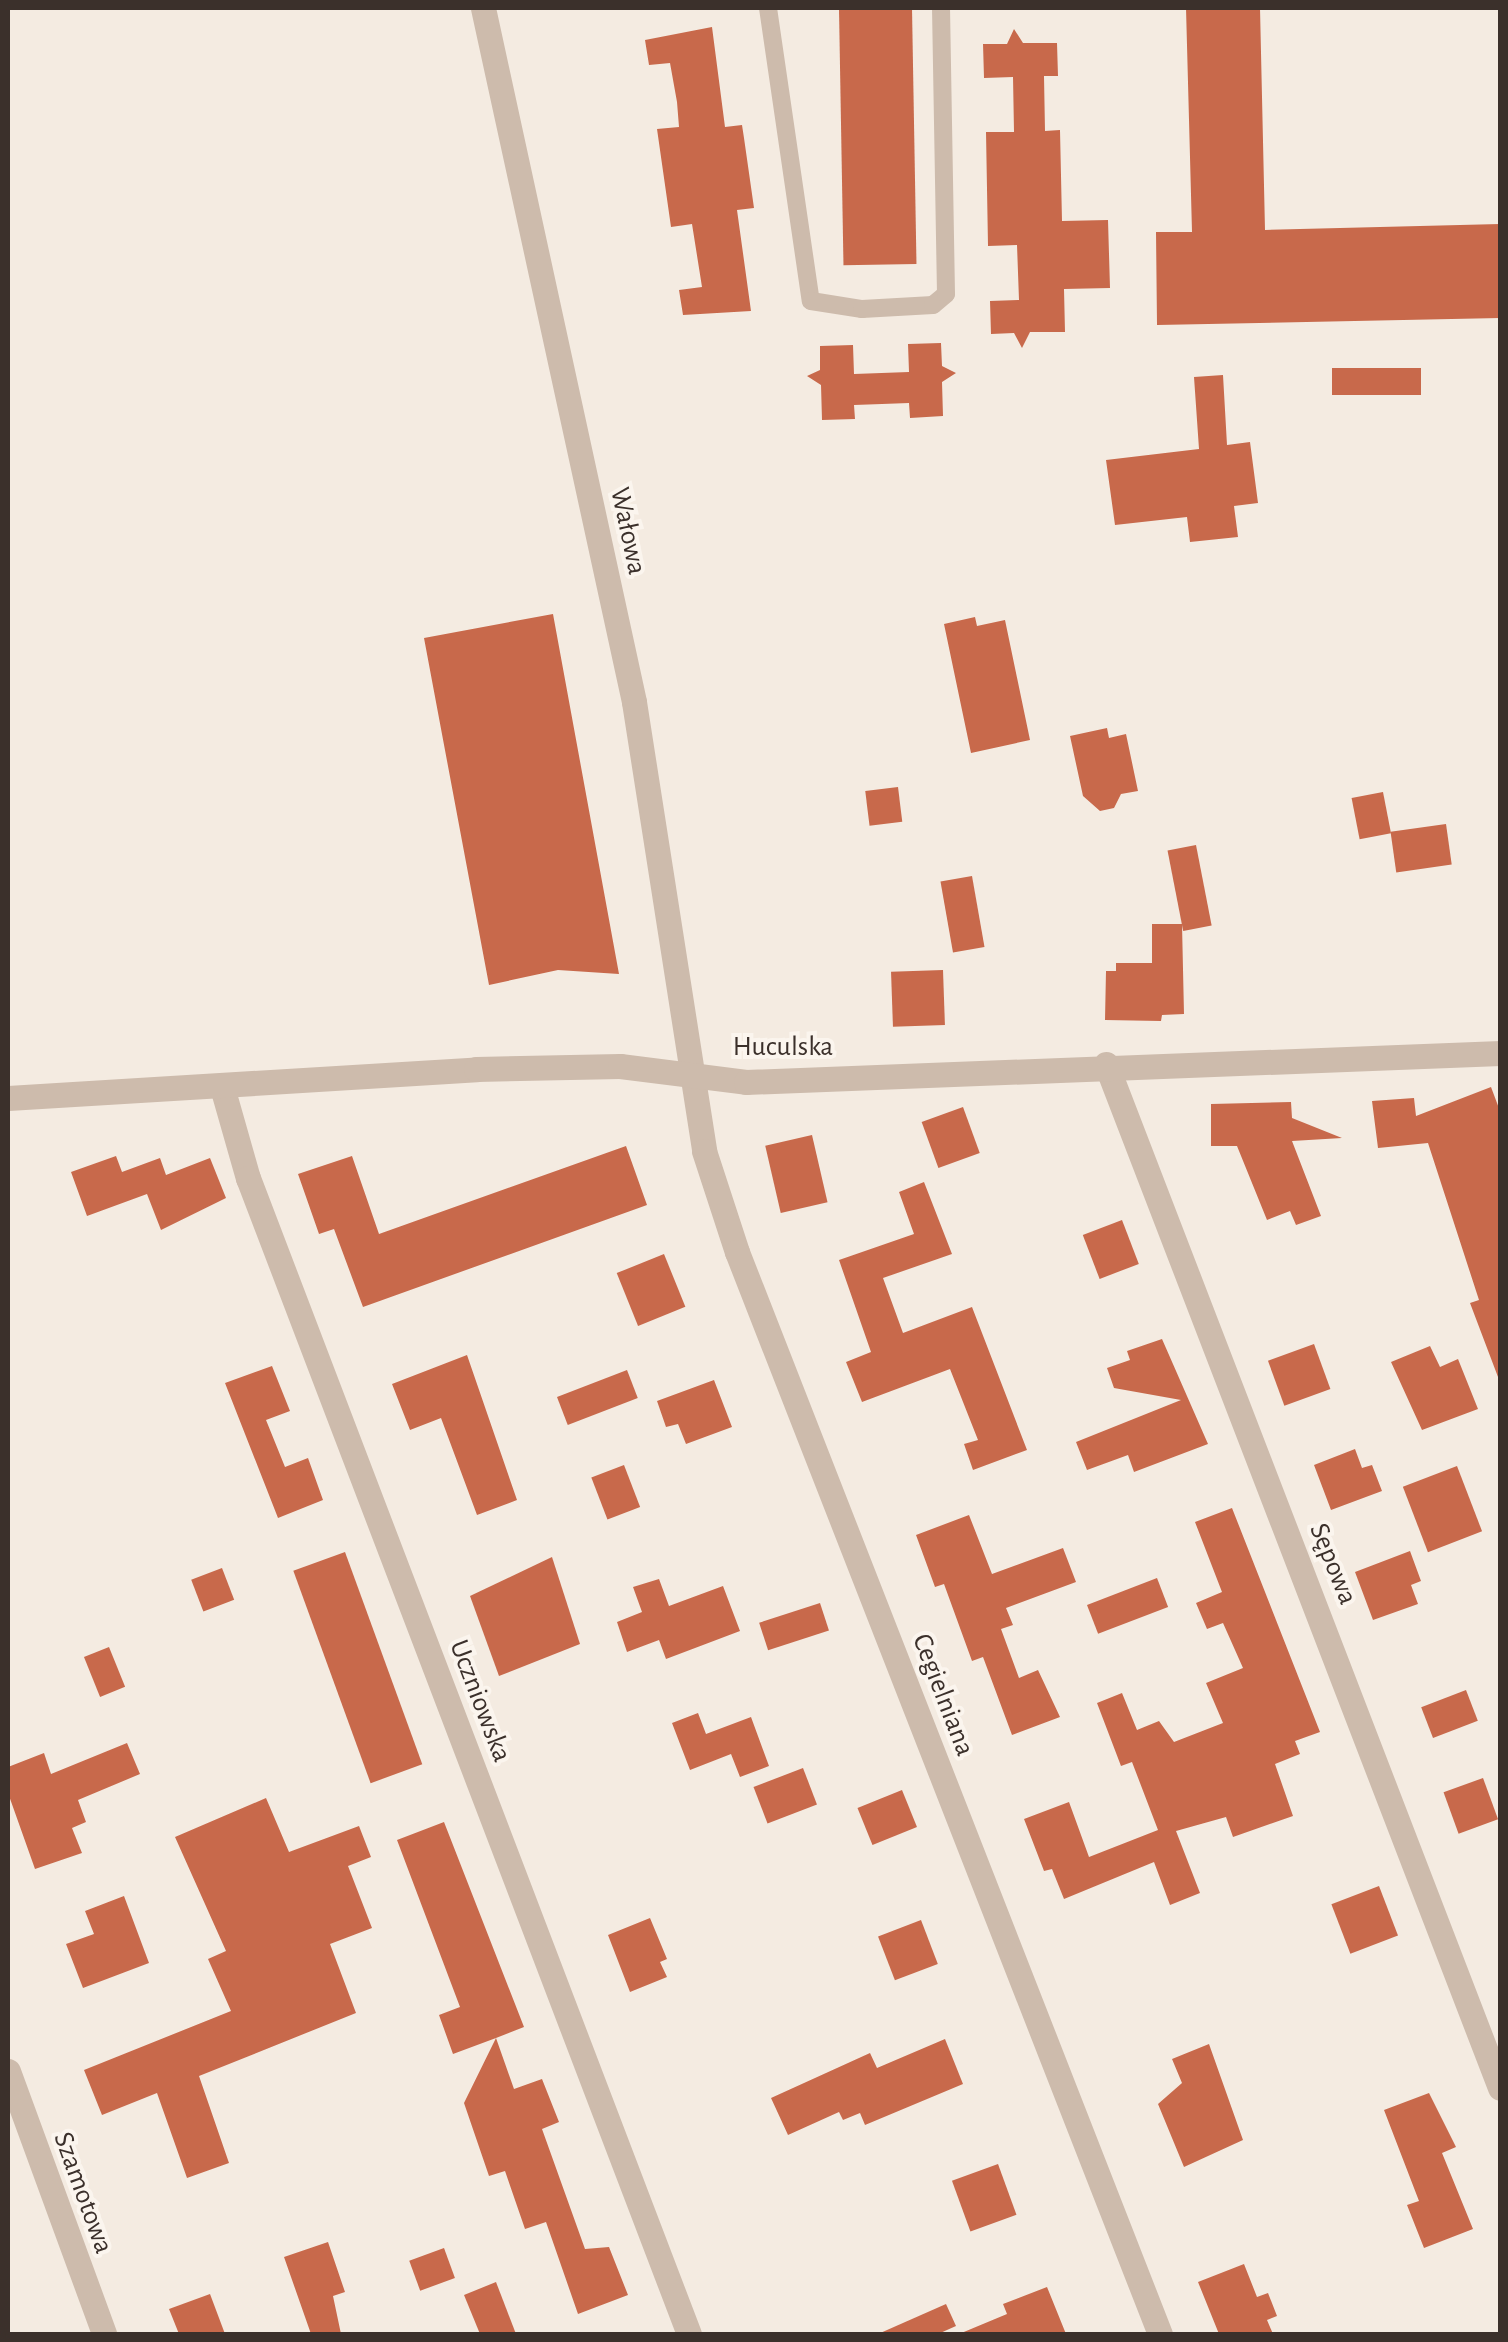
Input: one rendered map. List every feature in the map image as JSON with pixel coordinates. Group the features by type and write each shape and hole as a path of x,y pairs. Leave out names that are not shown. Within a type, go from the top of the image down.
{"street":[{"name":"Wałowa","path":"483,8 634,702 688,1072"},
{"name":"Huculska","path":"8,1098 476,1070 620,1066 746,1082 1106,1064 1500,1053"},
{"name":"Sępowa","path":"1106,1064 1500,2088"},
{"name":"Cegielniana","path":"688,1072 704,1152 737,1252 1160,2334"},
{"name":"Uczniowska","path":"222,1087 248,1178 689,2334"},
{"name":"Szamotowa","path":"8,2071 104,2334"}],"lane":[{"path":"768,8 811,300 862,309 933,305 946,294 942,8"}],"building":[{"path":"912,8 916,264 843,265 839,9"},
{"path":"1186,8 1260,8 1265,230 1500,224 1500,318 1157,325 1156,232 1192,232"},
{"path":"712,27 725,127 742,125 754,208 737,210 751,311 683,315 679,290 702,287 692,224 671,227 657,129 679,127 677,102 670,63 649,65 645,40"},
{"path":"1014,29 1023,43 1057,43 1058,76 1044,76 1045,131 1060,130 1062,221 1108,220 1110,288 1064,289 1065,332 1030,332 1022,348 1014,333 991,334 990,301 1019,300 1017,245 988,246 986,132 1014,132 1013,77 984,78 983,44 1007,44"},
{"path":"941,343 942,366 956,373 942,382 943,416 910,418 909,403 854,405 855,419 822,420 821,385 807,376 820,370 820,346 853,345 854,374 909,372 908,344"},
{"path":"1332,368 1421,368 1421,395 1332,395"},
{"path":"1223,375 1227,445 1250,442 1258,503 1234,506 1238,537 1190,542 1187,517 1115,525 1106,460 1199,449 1194,377"},
{"path":"553,614 619,974 558,970 489,985 424,638"},
{"path":"975,617 977,626 1005,620 1030,740 971,753 944,624"},
{"path":"1107,728 1109,738 1126,734 1138,791 1121,794 1114,808 1100,811 1083,796 1070,736"},
{"path":"898,787 902,822 870,826 865,791"},
{"path":"1383,792 1391,833 1360,839 1352,798"},
{"path":"1446,824 1452,865 1396,872 1391,832"},
{"path":"1196,845 1212,925 1183,931 1168,851"},
{"path":"972,876 985,947 953,952 940,882"},
{"path":"1152,924 1182,924 1184,1014 1162,1015 1161,1021 1105,1020 1106,971 1116,971 1116,963 1152,963"},
{"path":"943,970 945,1025 893,1027 891,972"},
{"path":"1491,1087 1500,1111 1498,1377 1470,1303 1479,1300 1428,1143 1378,1148 1372,1101 1414,1098 1416,1116"},
{"path":"1291,1102 1292,1118 1342,1138 1292,1141 1321,1216 1296,1225 1290,1211 1267,1220 1237,1146 1211,1146 1211,1104"},
{"path":"963,1107 980,1153 938,1168 922,1122"},
{"path":"812,1135 828,1202 781,1213 765,1146"},
{"path":"626,1146 647,1205 363,1307 334,1229 319,1234 298,1174 352,1156 379,1234"},
{"path":"116,1156 122,1172 160,1158 166,1175 210,1158 226,1198 161,1230 147,1194 87,1216 71,1172"},
{"path":"924,1182 952,1254 883,1278 903,1333 972,1307 1027,1450 973,1470 964,1444 978,1440 950,1369 862,1402 846,1362 871,1352 839,1260 914,1234 899,1192"},
{"path":"1122,1220 1139,1264 1100,1279 1083,1235"},
{"path":"664,1254 685,1307 638,1326 617,1273"},
{"path":"1162,1339 1208,1444 1134,1472 1128,1455 1087,1470 1076,1442 1181,1400 1114,1388 1107,1368 1130,1360 1127,1351"},
{"path":"1314,1344 1330,1389 1284,1406 1268,1361"},
{"path":"1430,1346 1440,1367 1458,1359 1478,1409 1422,1430 1391,1362"},
{"path":"467,1355 517,1500 477,1515 441,1418 410,1430 392,1384"},
{"path":"272,1366 290,1411 266,1420 285,1467 308,1458 323,1500 278,1518 225,1383"},
{"path":"627,1370 638,1398 568,1425 557,1397"},
{"path":"714,1380 732,1427 686,1444 678,1424 666,1427 657,1401"},
{"path":"1355,1449 1362,1468 1372,1465 1382,1491 1331,1510 1314,1465"},
{"path":"624,1465 640,1507 607,1520 591,1478"},
{"path":"1457,1466 1482,1531 1428,1552 1403,1487"},
{"path":"1232,1508 1320,1732 1295,1741 1300,1754 1275,1764 1293,1816 1233,1837 1226,1817 1176,1831 1200,1893 1170,1905 1154,1862 1064,1899 1052,1869 1044,1871 1024,1819 1069,1802 1089,1857 1158,1830 1132,1762 1121,1766 1097,1703 1122,1693 1137,1730 1159,1721 1174,1742 1223,1723 1206,1683 1243,1668 1223,1623 1207,1629 1196,1603 1222,1592 1195,1522"},
{"path":"969,1515 992,1574 1063,1548 1076,1582 1006,1608 1013,1625 1001,1629 1019,1678 1038,1670 1060,1717 1012,1735 983,1657 972,1661 944,1584 935,1587 916,1535"},
{"path":"1410,1551 1421,1581 1411,1585 1418,1604 1373,1620 1355,1572"},
{"path":"345,1552 422,1764 371,1783 293,1571"},
{"path":"552,1557 580,1644 499,1676 470,1596"},
{"path":"222,1568 234,1600 203,1612 191,1580"},
{"path":"1157,1578 1168,1607 1098,1634 1087,1605"},
{"path":"659,1579 669,1606 723,1586 740,1631 666,1659 659,1640 627,1652 617,1622 642,1612 633,1587"},
{"path":"820,1603 829,1631 768,1650 759,1623"},
{"path":"109,1647 125,1687 100,1697 84,1657"},
{"path":"1466,1690 1478,1721 1433,1738 1421,1707"},
{"path":"698,1713 706,1734 751,1717 769,1766 740,1777 731,1754 690,1770 672,1723"},
{"path":"127,1743 140,1774 78,1800 86,1822 72,1828 82,1853 35,1869 8,1793 8,1767 44,1753 51,1774"},
{"path":"803,1768 817,1804 767,1823 754,1787"},
{"path":"1483,1778 1498,1819 1459,1834 1444,1792"},
{"path":"902,1790 917,1827 872,1845 857,1808"},
{"path":"266,1798 289,1852 359,1826 371,1857 348,1866 372,1928 330,1944 356,2013 199,2076 229,2163 187,2178 157,2093 102,2115 84,2070 231,2011 208,1959 226,1951 175,1837"},
{"path":"444,1822 524,2027 453,2054 439,2015 460,2007 397,1840"},
{"path":"1379,1886 1398,1935 1350,1954 1331,1904"},
{"path":"124,1896 149,1963 83,1988 66,1944 94,1934 85,1911"},
{"path":"650,1918 667,1959 660,1962 667,1977 630,1992 608,1935"},
{"path":"921,1920 938,1964 895,1980 878,1936"},
{"path":"496,2038 514,2089 542,2079 559,2122 542,2129 585,2249 609,2247 628,2295 578,2314 546,2222 525,2229 505,2171 489,2176 464,2103"},
{"path":"945,2039 963,2084 865,2125 860,2113 843,2120 839,2112 788,2135 771,2098 870,2053 877,2068"},
{"path":"1209,2044 1243,2140 1184,2167 1158,2104 1182,2083 1172,2059"},
{"path":"1429,2093 1456,2147 1442,2153 1473,2229 1424,2248 1407,2205 1419,2201 1384,2110"},
{"path":"998,2164 1016,2215 970,2232 952,2181"},
{"path":"328,2242 345,2292 333,2296 341,2334 311,2334 284,2257"},
{"path":"444,2248 455,2278 420,2291 409,2261"},
{"path":"1244,2264 1257,2297 1268,2293 1277,2316 1267,2320 1273,2334 1219,2334 1198,2282"},
{"path":"496,2282 516,2334 480,2334 464,2295"},
{"path":"1047,2287 1066,2334 959,2334 1007,2314 1003,2304"},
{"path":"210,2294 225,2334 179,2334 169,2309"},
{"path":"946,2304 956,2326 938,2334 878,2334"}]}
